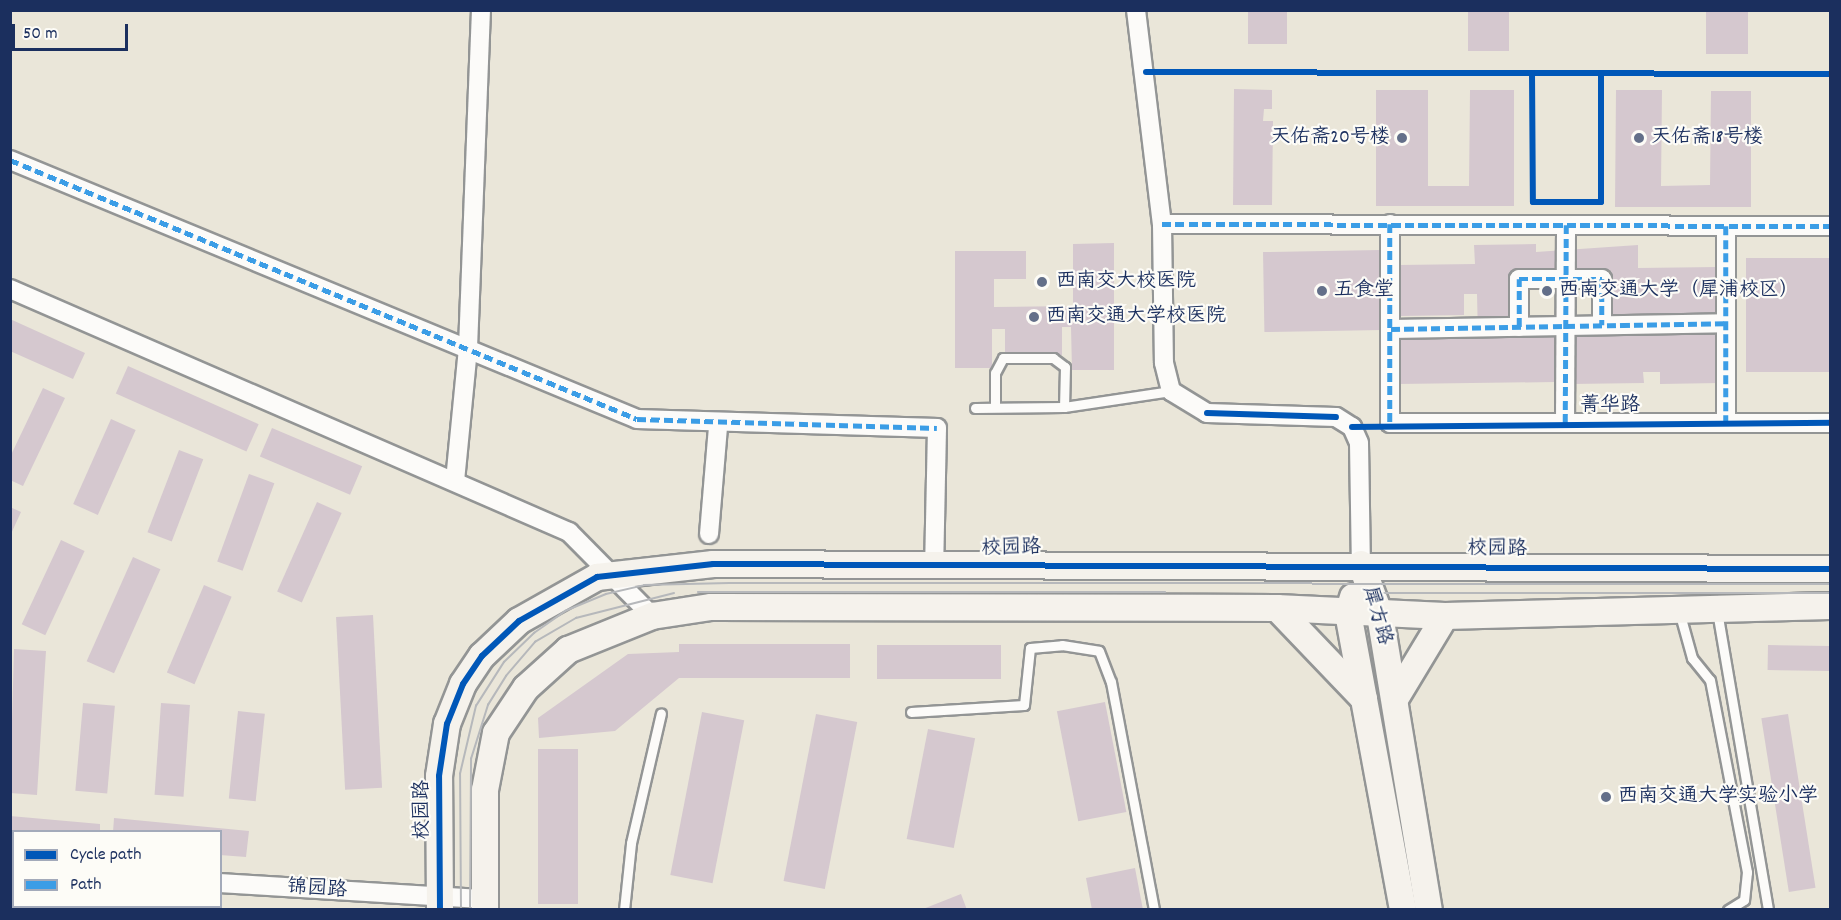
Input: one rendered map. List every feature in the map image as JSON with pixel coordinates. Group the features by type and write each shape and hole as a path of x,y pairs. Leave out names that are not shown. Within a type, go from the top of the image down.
{"street":[{"path":"454,481 468,348 481,10"},
{"path":"1136,10 1162,224 1164,363 1171,391 1207,412 1336,417 1352,427 1359,444 1361,564"},
{"path":"10,160 637,419 718,426 937,428 934,566"},
{"path":"1162,224 1830,226"},
{"path":"1390,225 1391,329 1726,323"},
{"path":"1565,423 1566,225"},
{"path":"1726,226 1726,423"},
{"path":"1519,327 1519,279 1602,279 1602,325"},
{"path":"10,289 569,532 614,574 652,615"},
{"name":"菁华路","path":"1391,329 1390,423 1830,423"},
{"path":"709,534 718,426"},
{"name":"校园路","path":"440,904 439,776 447,724 463,684 482,656 519,621 551,598 614,574 713,564 934,566 1361,564 1830,569"},
{"name":"犀方路","path":"1361,564 1348,613 1403,909"},
{"name":"犀方路","path":"1361,564 1380,615 1429,909"},
{"path":"485,904 485,790 496,733 526,688 568,650 652,615 711,607 1277,608 1380,615 1445,616 1678,607 1830,606"},
{"path":"1277,608 1364,699"},
{"path":"1395,699 1445,616"},
{"name":"锦园路","path":"222,883 440,904 485,904"}],"lane":[{"path":"995,407 995,373 1004,358 1053,358 1065,367 1064,406"},
{"path":"975,408 1064,406 1171,391"},
{"path":"1717,606 1768,909"},
{"path":"1678,607 1689,651 1710,680 1747,872 1744,900 1728,909"},
{"path":"911,712 1024,705 1030,648 1062,645 1099,651 1111,682 1154,909"},
{"path":"624,909 631,843 661,713"}],"building":[{"path":"1248,10 1287,10 1287,44 1248,44"},
{"path":"1468,10 1509,10 1509,51 1468,51"},
{"path":"1706,10 1748,10 1748,54 1706,54"},
{"path":"1234,89 1272,90 1272,109 1264,109 1263,121 1273,121 1272,205 1233,205"},
{"name":"天佑斋20号楼","path":"1376,90 1428,90 1428,186 1469,186 1470,90 1514,90 1514,206 1376,206"},
{"name":"天佑斋18号楼","path":"1616,90 1662,90 1661,186 1710,185 1711,91 1751,91 1751,207 1615,207"},
{"name":"西南交通大学校医院","path":"1114,243 1114,370 1072,370 1071,327 1062,327 1062,355 1005,355 1005,329 992,329 992,368 955,368 955,251 1026,251 1026,279 994,279 994,307 1073,306 1073,244"},
{"path":"1536,244 1536,252 1638,245 1638,268 1718,267 1719,383 1660,384 1660,372 1643,372 1644,383 1571,384 1563,368 1554,369 1555,382 1398,384 1400,339 1478,338 1477,294 1464,294 1464,315 1400,316 1399,265 1475,264 1474,245","holes":["1604,270 1604,331 1511,332 1510,271"]},
{"name":"五食堂","path":"1380,250 1381,330 1264,332 1263,252"},
{"path":"1746,258 1830,258 1830,372 1746,372"},
{"path":"10,319 85,353 73,379 10,351"},
{"path":"128,366 259,424 246,452 116,393"},
{"path":"43,388 65,398 23,486 10,480 10,457"},
{"path":"111,419 136,430 98,515 73,504"},
{"path":"272,428 362,466 350,495 260,457"},
{"path":"179,450 203,459 172,541 147,532"},
{"path":"249,474 274,483 243,571 217,561"},
{"path":"317,502 342,513 302,603 277,592"},
{"path":"10,507 21,512 10,536"},
{"path":"61,540 85,551 45,635 22,624"},
{"path":"133,557 160,569 114,673 87,661"},
{"path":"204,585 232,597 194,684 167,672"},
{"path":"373,615 382,788 345,790 336,617"},
{"path":"679,644 850,644 850,678 679,678 615,731 539,738 538,718 628,654 679,652"},
{"path":"877,645 1001,645 1001,679 877,679"},
{"path":"1768,645 1830,646 1830,671 1768,670"},
{"path":"14,649 46,651 37,795 10,793"},
{"path":"1105,702 1126,812 1078,821 1057,711"},
{"path":"83,703 115,706 107,793 75,791"},
{"path":"161,703 190,705 184,797 155,795"},
{"path":"238,711 265,714 256,801 229,799"},
{"path":"702,712 744,720 713,883 670,875"},
{"path":"816,714 857,722 825,889 784,881"},
{"path":"1788,714 1816,888 1789,892 1761,718"},
{"path":"928,729 975,738 954,848 907,839"},
{"path":"538,749 578,749 578,904 538,904"},
{"path":"10,816 100,824 100,830 12,830 10,840"},
{"path":"114,818 249,831 246,857 222,855 222,830 113,830"},
{"path":"1135,868 1143,910 1092,910 1086,878"},
{"path":"961,894 967,910 923,910 923,909"}],"tram line":[{"path":"461,910 460,774 476,706 504,662 534,633 565,611 606,594 644,585 729,583 1830,584"},
{"path":"698,592 1165,592"},
{"path":"470,910 471,759 488,705 506,676 535,642 576,618 674,593"},
{"path":"1369,593 1830,593"}],"marked path":[{"path":"10,160 637,419 937,428"},
{"path":"1162,224 1830,226"},
{"path":"1390,224 1390,423"},
{"path":"1565,423 1566,225"},
{"path":"1726,226 1726,423"},
{"path":"1519,327 1519,279 1602,279 1602,325"},
{"path":"1391,329 1726,323"}],"cycle path":[{"path":"1146,72 1830,74"},
{"path":"1532,73 1533,202 1601,202 1601,73"},
{"path":"1207,413 1336,417"},
{"path":"1352,427 1830,423"},
{"path":"440,910 439,776 447,724 463,684 482,656 519,621 597,577 713,564 1830,569"}],"place":[{"name":"天佑斋20号楼","path":"1402,138"},
{"name":"天佑斋18号楼","path":"1639,138"},
{"name":"西南交大校医院","path":"1042,282"},
{"name":"五食堂","path":"1322,291"},
{"name":"西南交通大学（犀浦校区）","path":"1547,291"},
{"name":"西南交通大学校医院","path":"1034,317"},
{"name":"西南交通大学实验小学","path":"1606,797"}]}
